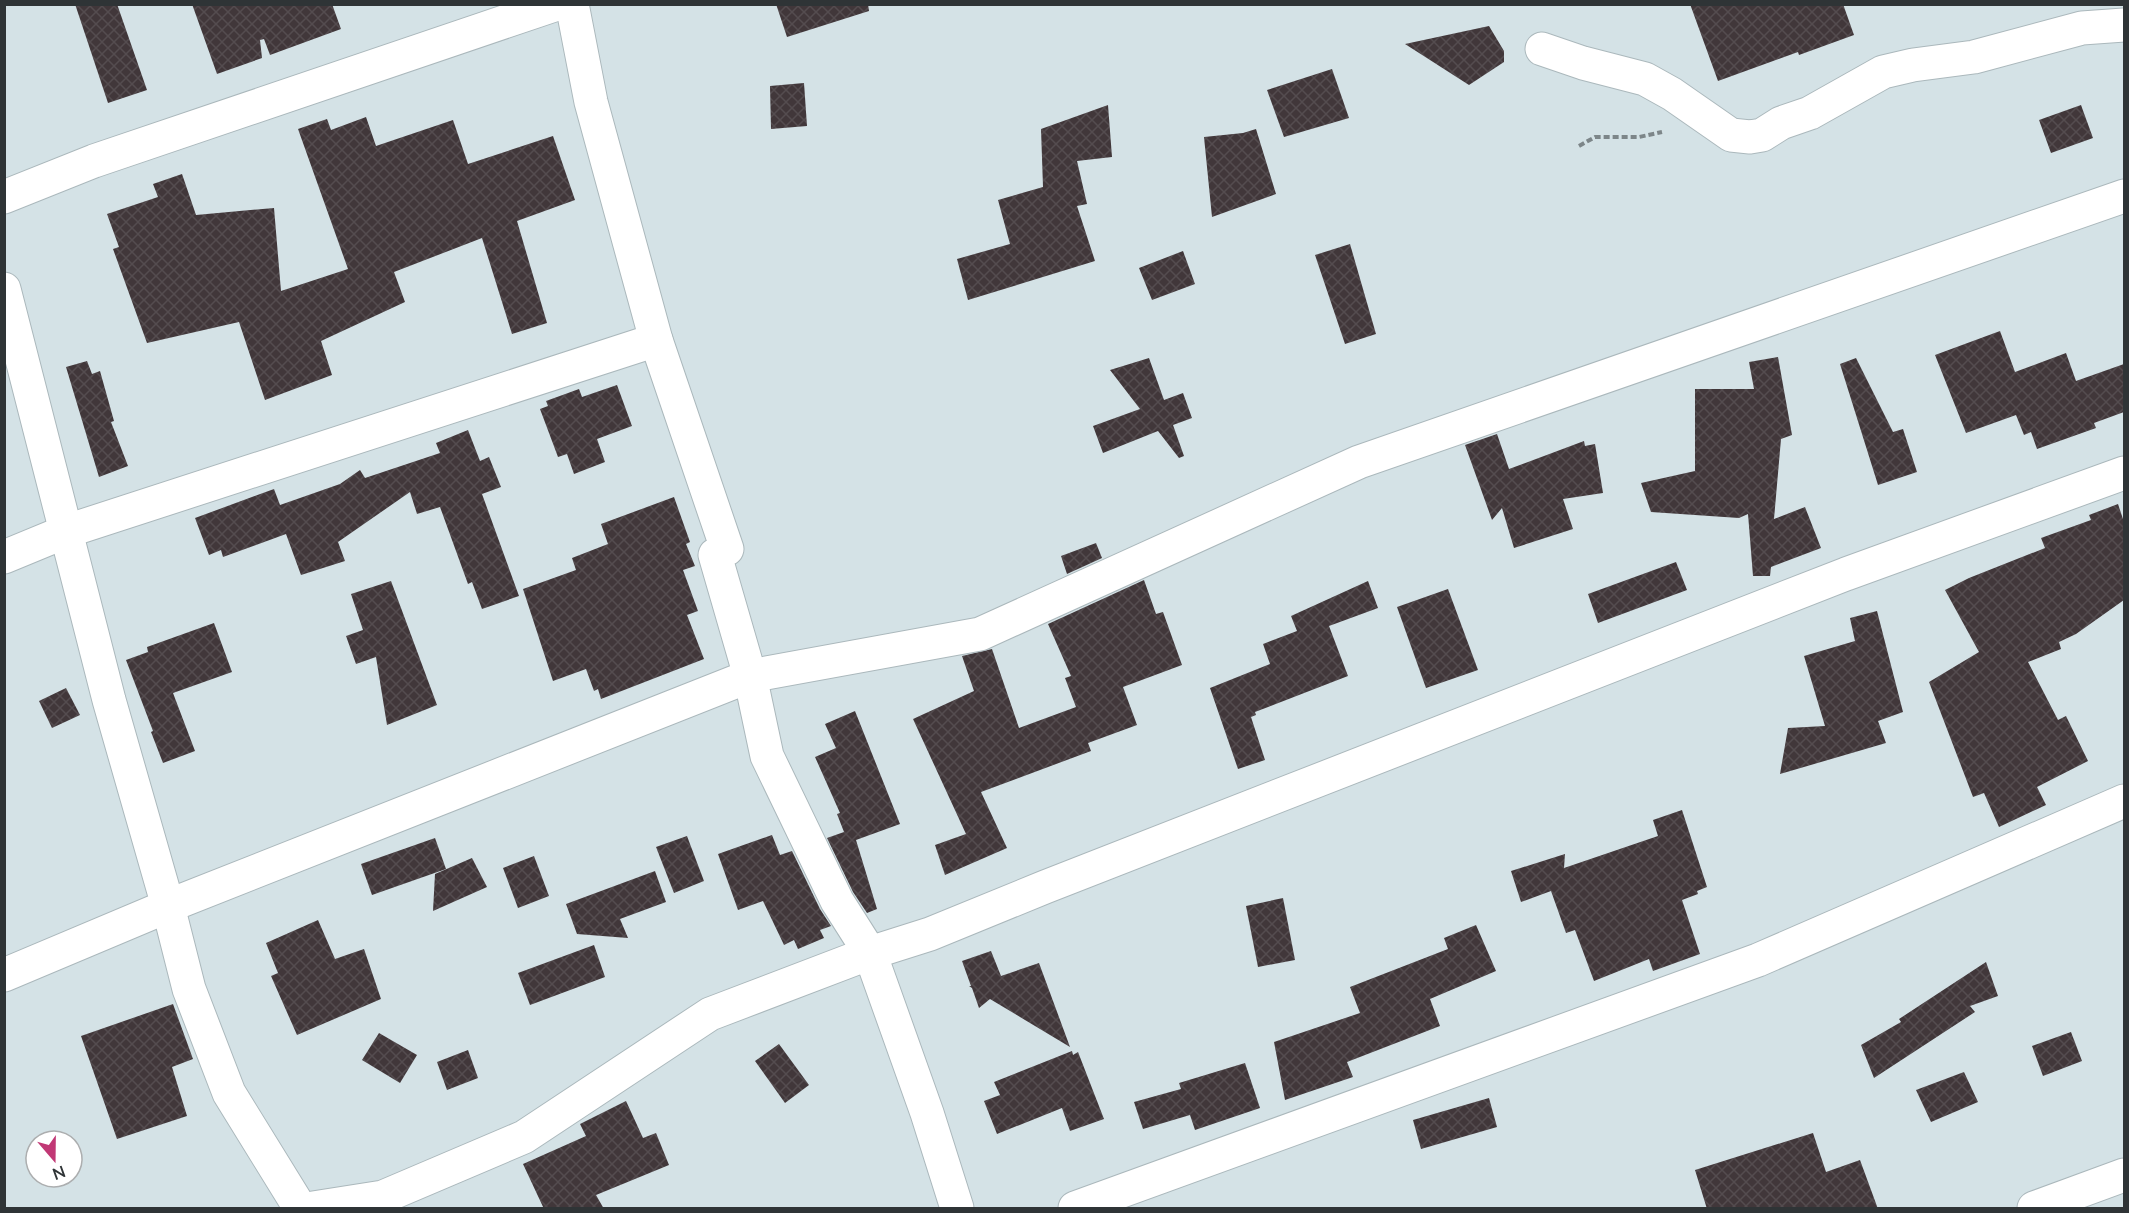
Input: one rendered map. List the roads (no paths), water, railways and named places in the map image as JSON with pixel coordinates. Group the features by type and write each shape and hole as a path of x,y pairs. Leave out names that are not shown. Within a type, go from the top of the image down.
{"street":[{"path":"4,197 94,161 557,4"},
{"path":"572,4 591,102 656,340 727,549 715,555 750,676 767,756 837,901 870,953 927,1113 957,1209"},
{"path":"1542,48 1583,63 1645,79 1672,94 1731,135 1750,137 1762,135 1781,123 1810,113 1883,72 1974,57 2082,28 2124,25"},
{"path":"4,975 168,906 750,676 980,634 1359,462 2124,196"},
{"path":"4,289 68,531 109,700 168,906 189,989 229,1093 300,1209"},
{"path":"4,557 68,531 656,340"},
{"path":"313,1209 382,1197 524,1137 710,1014 870,953 930,934 1846,574 2124,473"},
{"path":"1075,1209 1758,960 2124,801"},
{"path":"2034,1209 2124,1176"}]}
